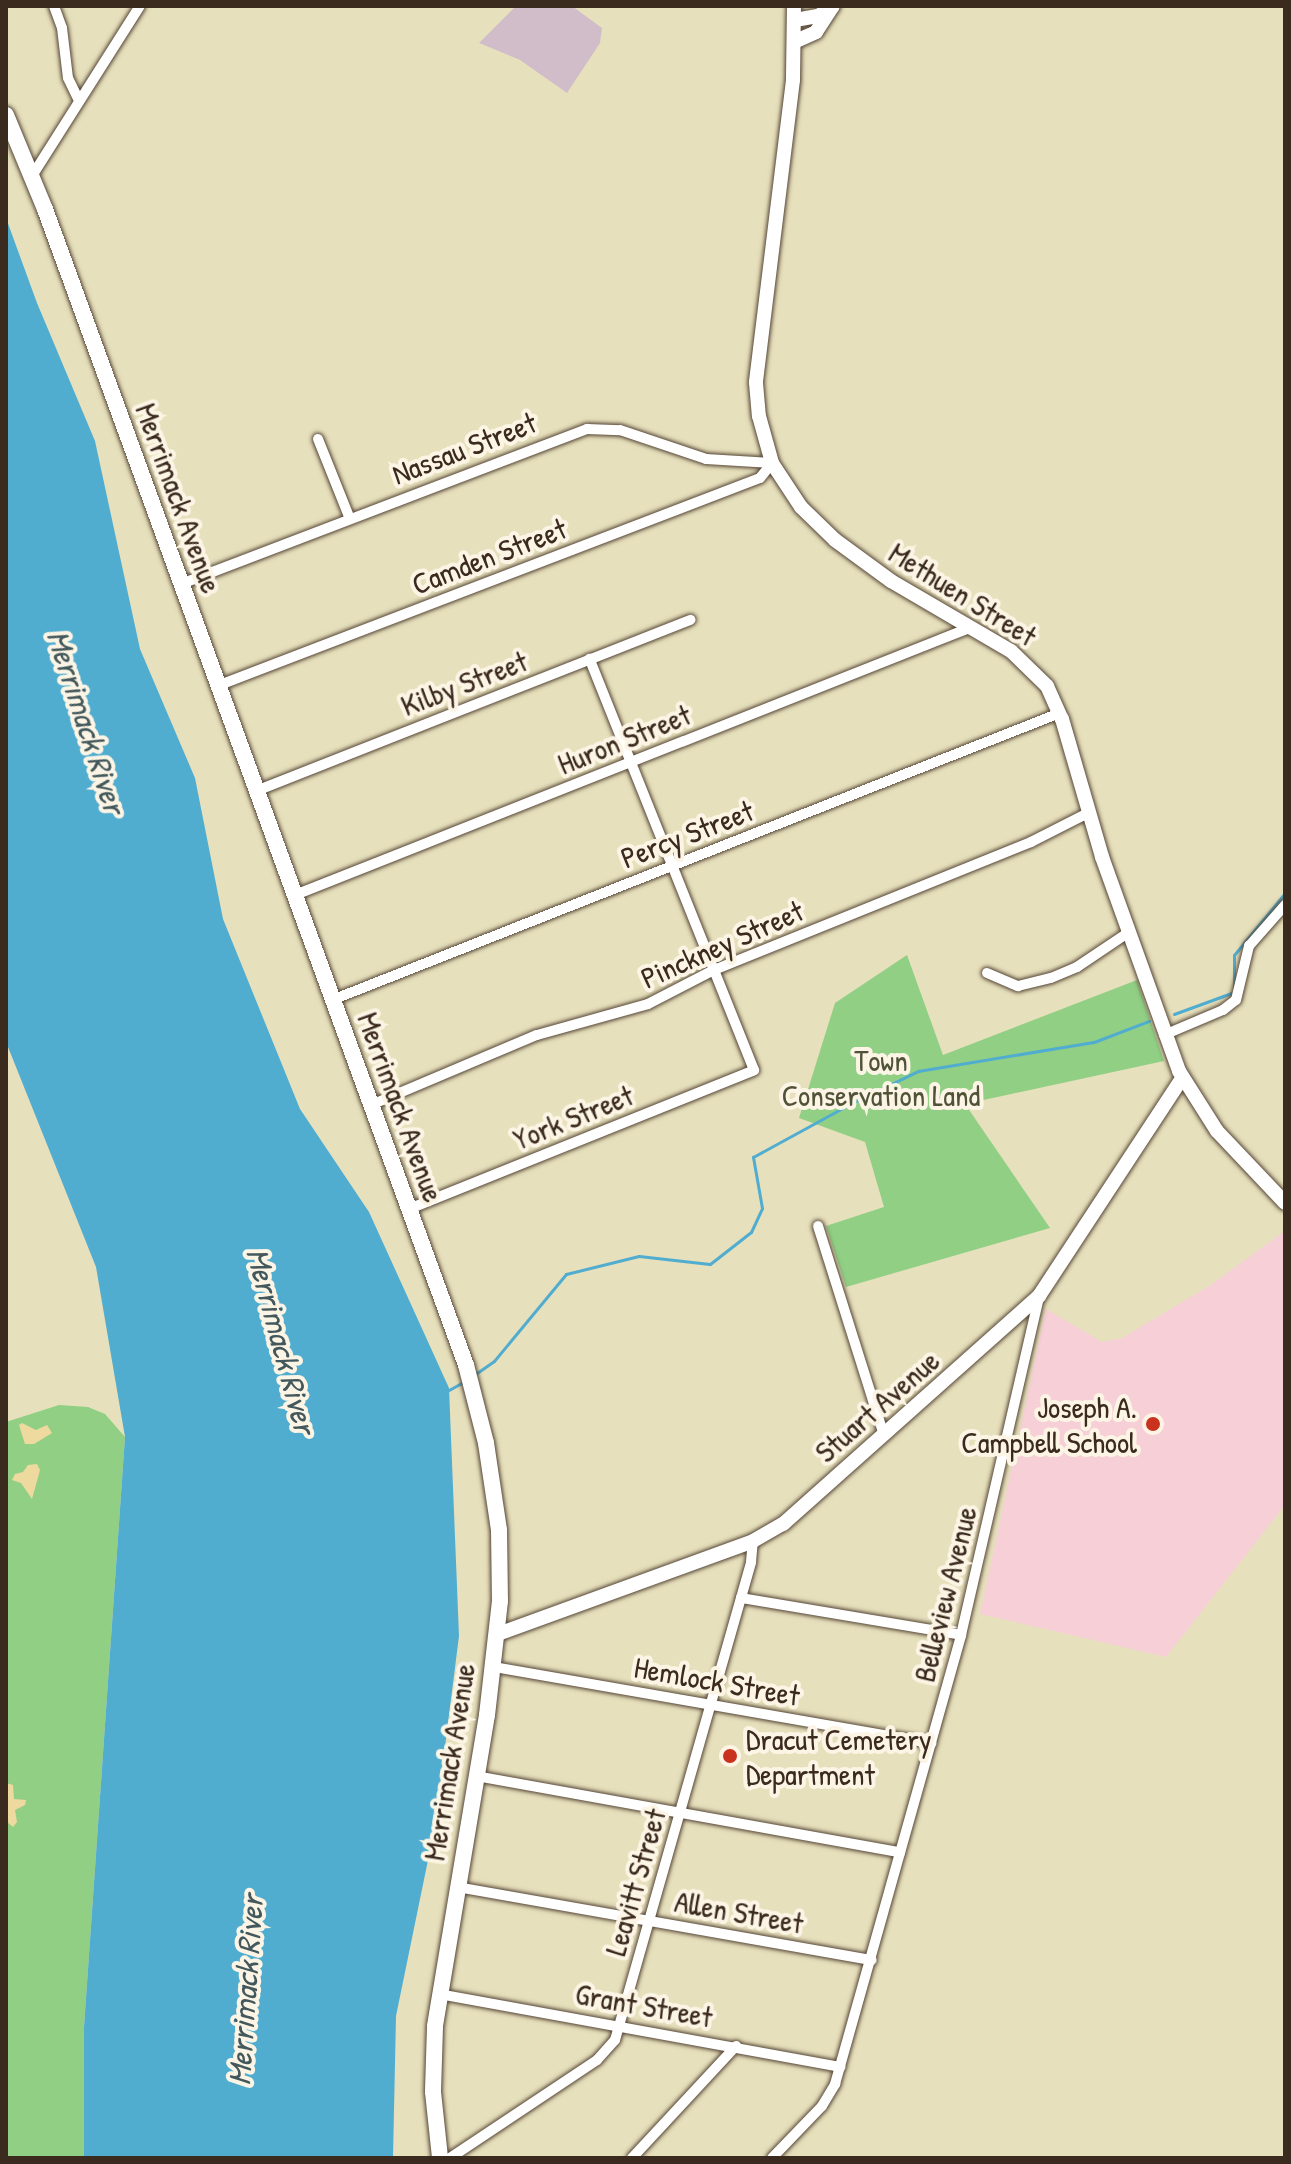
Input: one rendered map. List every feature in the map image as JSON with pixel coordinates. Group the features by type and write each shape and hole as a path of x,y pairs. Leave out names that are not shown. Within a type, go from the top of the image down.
{"main road":[{"name":"Merrimack Avenue","path":"6,115 32,176 474,1390 496,1502 501,1562 498,1634 439,1994 433,2092 440,2158"}],"street":[{"path":"54,6 62,28 68,78 79,101"},
{"path":"32,176 140,6"},
{"path":"795,13 818,16 833,6"},
{"path":"796,41 816,32 833,6"},
{"name":"Methuen Street","path":"795,13 796,41 756,383 759,416 772,463 801,507 835,540 891,581 972,627 1025,662 1047,686 1060,713 1088,813 1164,1035 1182,1078 1217,1131 1285,1203"},
{"name":"Nassau Street","path":"181,584 526,450 599,427 620,430 706,459 772,463"},
{"path":"318,439 350,519"},
{"name":"Camden Street","path":"217,686 760,478 772,463"},
{"name":"Kilby Street","path":"256,791 691,620"},
{"name":"Huron Street","path":"295,895 972,627"},
{"path":"590,659 714,970"},
{"name":"Percy Street","path":"332,1000 1060,713"},
{"name":"Pinckney Street","path":"371,1105 537,1035 648,1004 714,970 1031,842 1088,813"},
{"path":"1164,1035 1223,1010 1236,1000 1249,946 1285,905"},
{"path":"987,973 1018,986 1051,978 1077,967 1129,932"},
{"name":"York Street","path":"409,1209 754,1070 714,970"},
{"name":"Stuart Avenue","path":"498,1634 753,1541 783,1524 1039,1296 1182,1078"},
{"path":"818,1226 884,1435"},
{"name":"Belleview Avenue","path":"772,2158 830,2096 840,2067 961,1635 1039,1296"},
{"name":"Leavitt Street","path":"450,2158 597,2060 615,2040 741,1598 753,1541"},
{"path":"741,1598 961,1635"},
{"name":"Hemlock Street","path":"494,1667 931,1743"},
{"path":"476,1776 900,1852"},
{"name":"Allen Street","path":"457,1887 872,1960"},
{"name":"Grant Street","path":"439,1994 620,2024 840,2067"},
{"path":"632,2158 736,2046"}],"shaded area":[{"path":"516,6 572,6 602,28 600,43 567,93 520,60 479,43"},
{"name":"Joseph A. Campbell School","path":"1285,1231 1285,1505 1166,1657 980,1614 1046,1309 1102,1342 1122,1338 1209,1286"}],"green space":[{"name":"Town Conservation Land","path":"907,955 943,1055 1137,980 1164,1061 965,1104 1050,1228 846,1287 826,1226 884,1207 865,1142 799,1118 835,1003"},
{"path":"59,1405 88,1407 105,1414 125,1437 84,2027 84,2158 6,2158 6,1422"}],"sand":[{"path":"22,1423 36,1430 47,1425 52,1433 34,1444 25,1444 19,1425"},
{"path":"37,1464 40,1470 32,1499 21,1483 12,1480 28,1465"},
{"path":"6,1783 13,1785 14,1799 26,1800 25,1805 15,1810 17,1822 13,1827 6,1821"}],"water":[{"name":"Merrimack River","path":"6,218 37,303 95,441 140,649 195,778 223,919 300,1109 369,1212 449,1388 459,1636 435,1826 396,2016 393,2158 84,2158 84,2027 125,1437 96,1267 6,1042"}],"waterway":[{"path":"1174,1014 1234,992 1234,955 1285,893"},
{"path":"474,1375 494,1361 566,1274 639,1256 710,1264 751,1232 762,1208 753,1157 850,1104 918,1071 1094,1042 1149,1021"},
{"path":"447,1391 465,1381"}],"place":[{"name":"Joseph A. Campbell School","path":"1153,1424"},
{"name":"Dracut Cemetery Department","path":"730,1756"}]}
